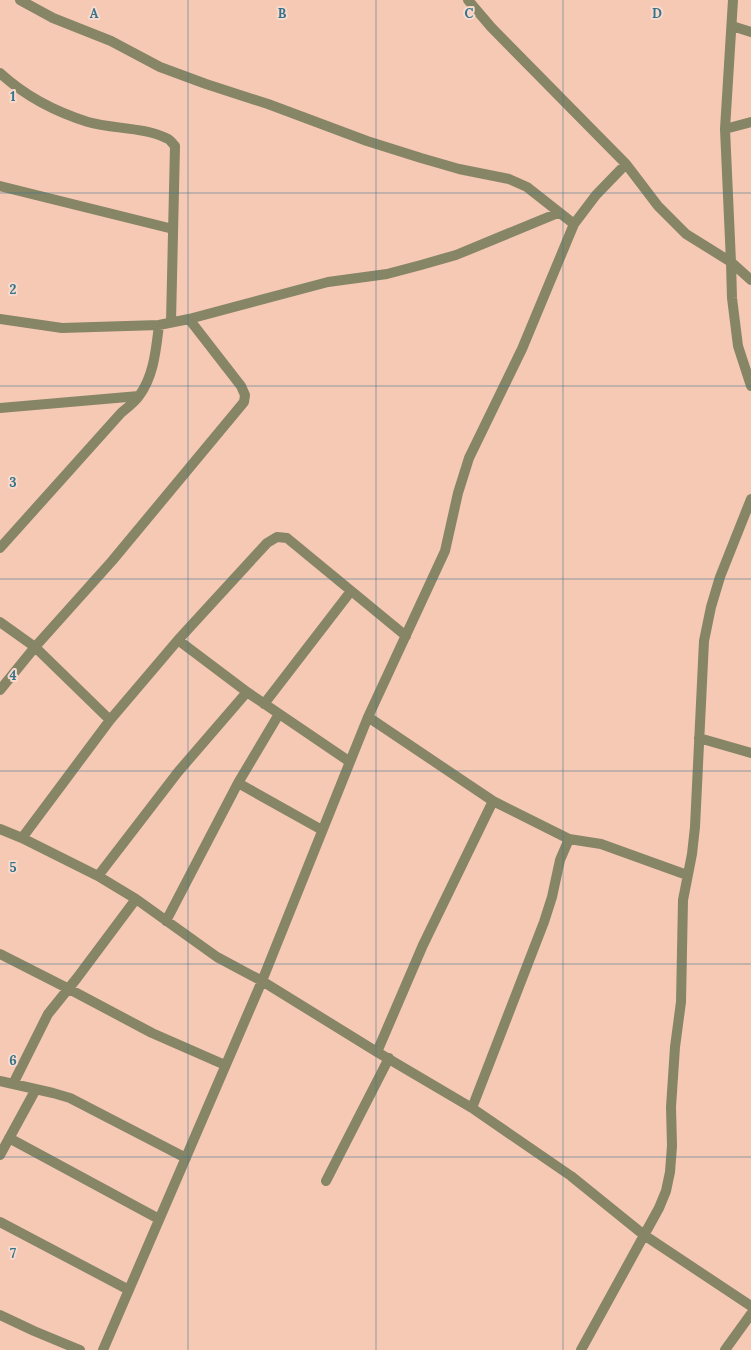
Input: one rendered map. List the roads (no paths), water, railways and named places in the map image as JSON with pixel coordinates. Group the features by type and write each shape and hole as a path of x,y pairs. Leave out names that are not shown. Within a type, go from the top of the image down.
{"street":[{"path":"20,0 53,18 111,41 160,67 206,84 268,104 367,141 421,158 459,169 509,179 527,187 558,213 574,224"},
{"path":"468,0 491,27 626,164 658,206 686,234 730,262 751,280"},
{"path":"733,0 725,129 730,262 732,298 738,346 751,386"},
{"path":"732,26 751,32"},
{"path":"0,73 13,85 43,104 66,114 89,122 150,133 168,138 175,146 171,322"},
{"path":"725,129 751,122"},
{"path":"103,1350 262,981 368,717 445,552 458,493 469,458 522,349 574,224 596,195 626,164"},
{"path":"0,186 173,229"},
{"path":"0,319 62,328 159,325 189,319 328,282 387,274 456,255 558,213"},
{"path":"0,690 35,647 112,561 244,402 244,395 241,386 189,319"},
{"path":"0,548 121,413 139,396 147,380 154,359 159,325"},
{"path":"0,408 139,396"},
{"path":"581,1350 662,1203 670,1172 675,1047 681,1002 683,900 692,854 695,827 704,641 711,607 718,585 747,520 751,499"},
{"path":"22,838 110,720 178,640 267,543 277,537 287,538 406,636"},
{"path":"264,704 351,591"},
{"path":"0,622 35,647 110,720"},
{"path":"178,640 247,692 350,762"},
{"path":"98,876 178,772 247,692"},
{"path":"166,921 238,783 279,714"},
{"path":"368,717 493,801 569,839 601,844 687,875"},
{"path":"699,738 751,753"},
{"path":"238,783 322,830"},
{"path":"377,1052 423,945 493,801"},
{"path":"0,829 22,838 98,876 136,899 217,957 262,981 377,1052 472,1108 571,1176 644,1235 751,1306"},
{"path":"472,1108 544,922 552,897 560,860 569,839"},
{"path":"13,1084 48,1014 136,899"},
{"path":"0,954 69,988 152,1033 225,1065"},
{"path":"326,1180 389,1058"},
{"path":"0,1081 70,1098 186,1158"},
{"path":"0,1155 36,1089"},
{"path":"9,1138 159,1219"},
{"path":"0,1222 129,1290"},
{"path":"725,1350 751,1314"},
{"path":"0,1315 80,1350"}]}
